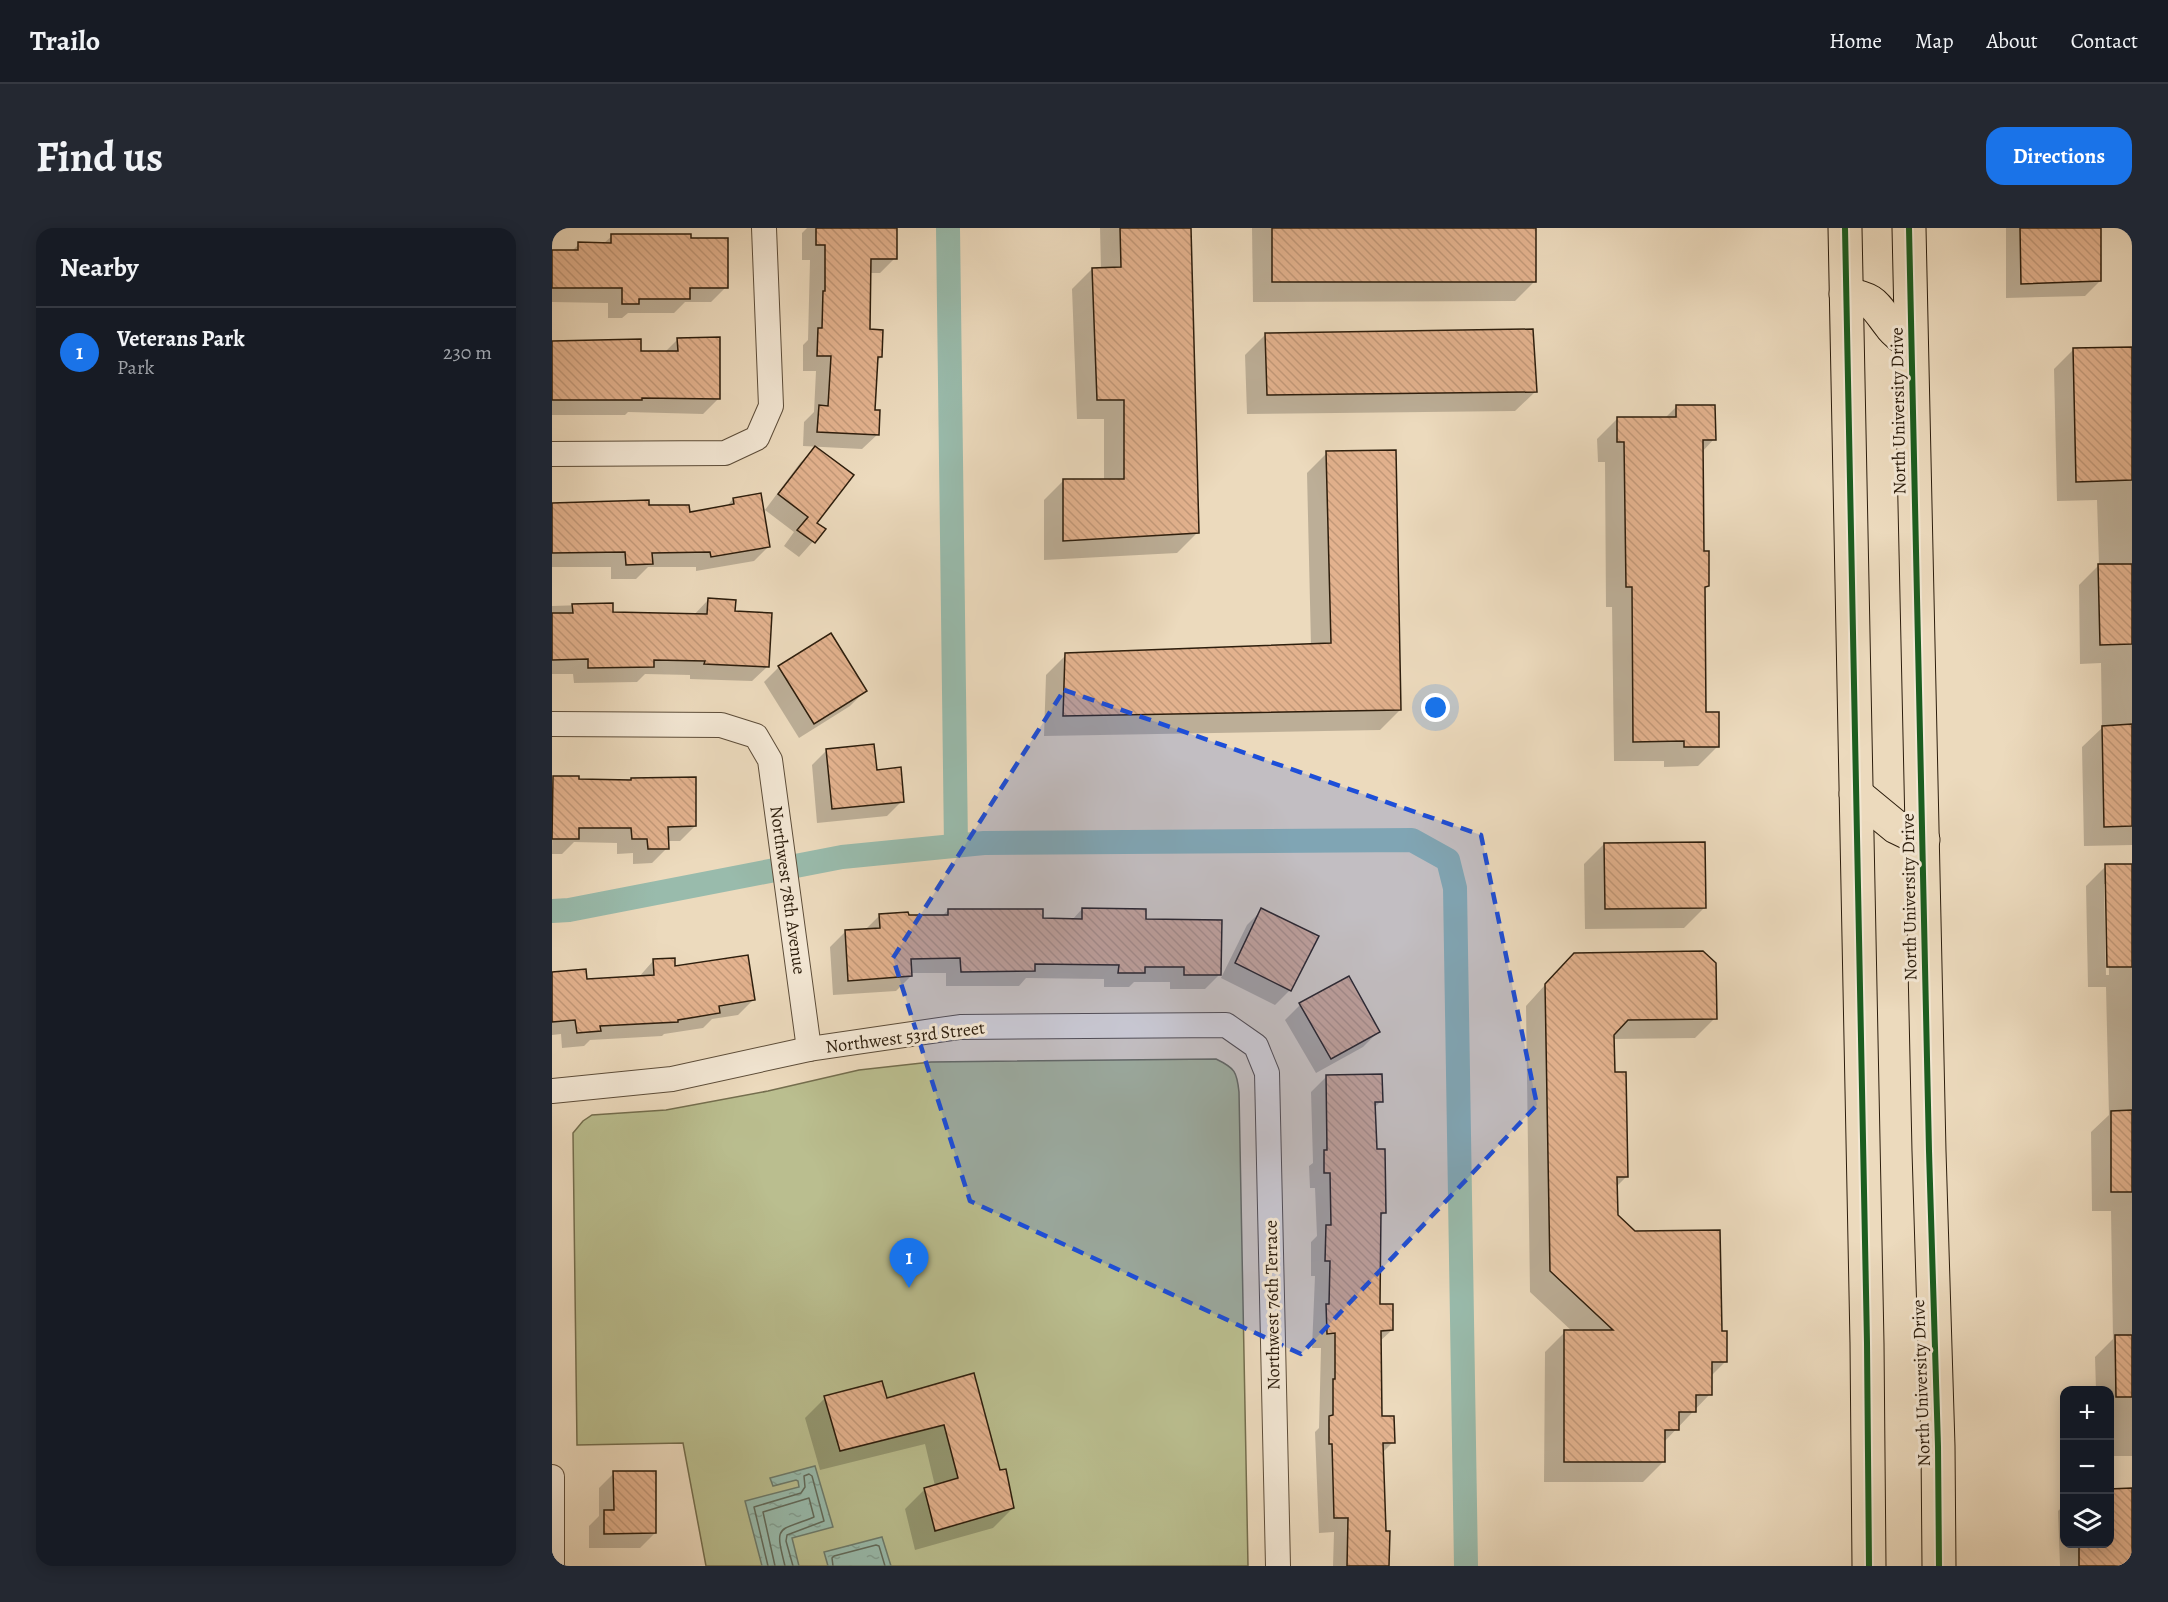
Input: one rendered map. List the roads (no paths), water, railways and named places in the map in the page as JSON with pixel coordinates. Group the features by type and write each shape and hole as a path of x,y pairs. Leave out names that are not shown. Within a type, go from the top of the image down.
{"main road":[{"path":"1845,228 1867,1343 1869,1566"},
{"name":"North University Drive","path":"1909,228 1939,1566"},
{"path":"1846,294 1865,298 1876,306 1891,328 1911,344"},
{"path":"1856,794 1896,827 1923,840"}],"street":[{"path":"552,453 725,453 757,438 771,406 764,228"},
{"name":"Northwest 78th Avenue","path":"552,724 721,725 756,736 770,760 809,1049"},
{"name":"Northwest 53rd Street","path":"552,1091 672,1079 809,1049 960,1027 1226,1025 1256,1046"},
{"name":"Northwest 76th Terrace","path":"1256,1046 1267,1073 1278,1566"},
{"path":"552,1477 552,1565"}],"water":[{"path":"815,1466 833,1527 792,1538 799,1566 762,1566 745,1501 799,1487 796,1480 773,1486 770,1478"},
{"path":"882,1537 891,1566 828,1566 824,1552"}],"waterway":[{"path":"948,228 956,846"},
{"path":"552,911 569,910 842,857 984,843 1412,840 1448,860 1455,888 1466,1566"}],"place":[{"name":"Veterans Park","path":"909,1288"}]}
